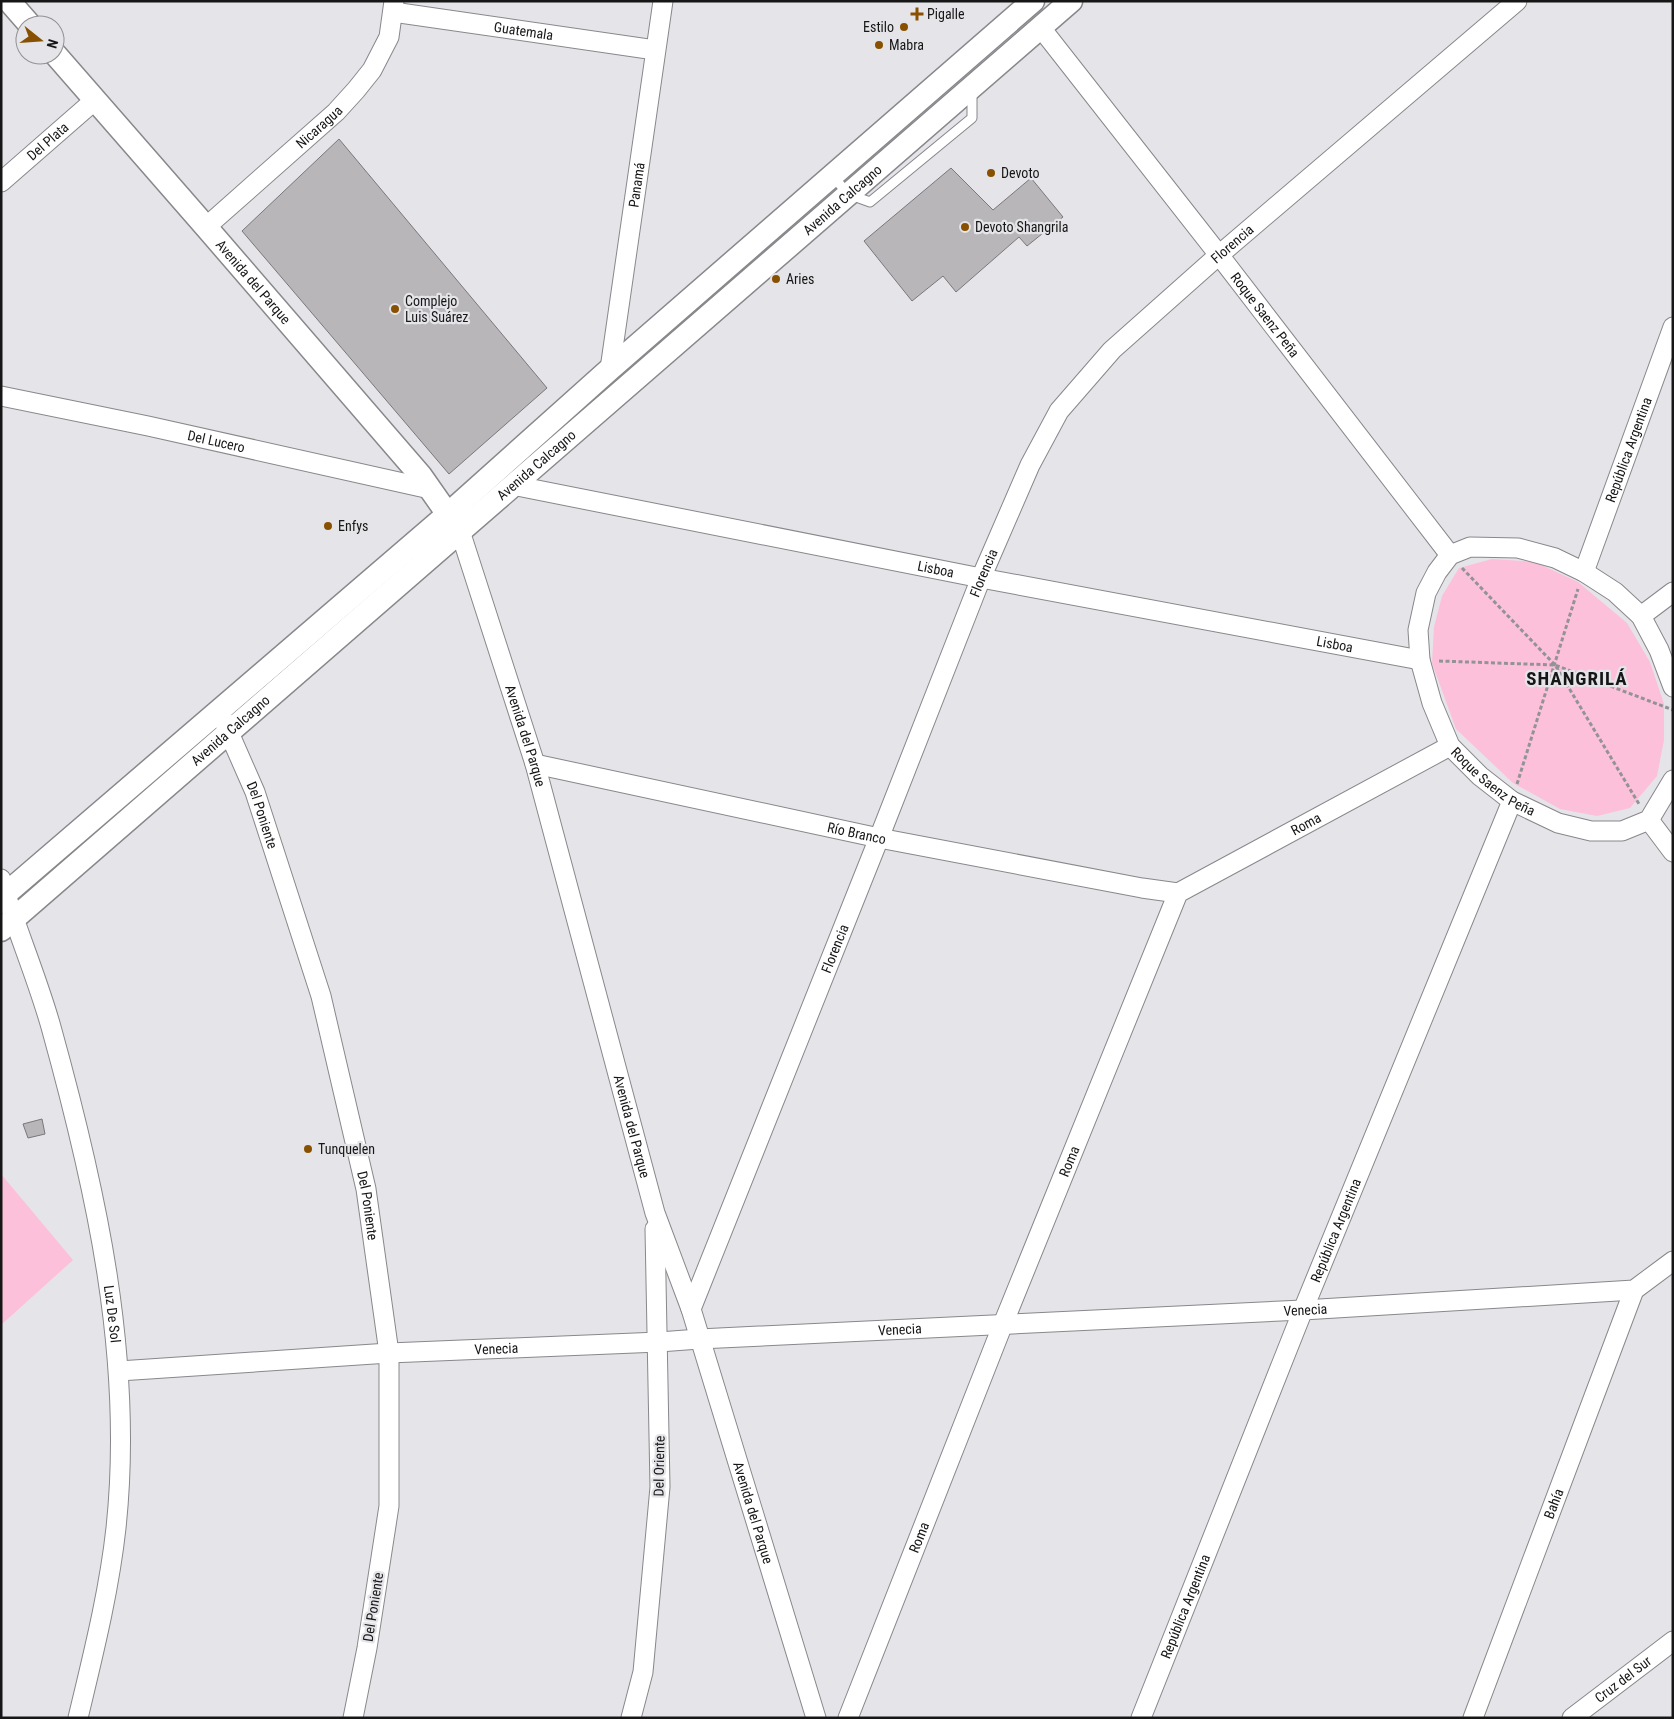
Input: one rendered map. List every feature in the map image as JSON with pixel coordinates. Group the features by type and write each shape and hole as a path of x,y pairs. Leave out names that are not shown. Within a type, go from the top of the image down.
{"street":[{"path":"9,1 21,15"},
{"name":"Panamá","path":"610,369 663,1"},
{"name":"Avenida Calcagno","path":"3,891 219,711 454,522 512,485 1071,1"},
{"name":"Florencia","path":"691,1309 981,578 1030,465 1059,411 1112,350 1219,255 1517,1"},
{"name":"Avenida Calcagno","path":"7,925 229,734 454,522 610,369 1025,4"},
{"name":"Roque Saenz Peña","path":"1025,4 1041,11 1043,15 1041,28 1450,555 1436,572 1426,593 1418,630 1420,660 1432,702 1450,746 1480,776 1512,801 1558,823 1591,832 1622,831 1649,820"},
{"name":"Guatemala","path":"394,7 655,50"},
{"name":"Nicaragua","path":"206,227 336,112 356,90 372,70 389,37 394,7"},
{"name":"Avenida del Parque","path":"65,65 421,476 454,522 535,764 655,1213 691,1309 816,1718"},
{"name":"Del Plata","path":"1,182 95,100"},
{"name":"República Argentina","path":"1584,572 1673,327"},
{"name":"Del Lucero","path":"1,396 158,428 430,489"},
{"name":"Lisboa","path":"512,485 981,578 1420,660"},
{"path":"1450,555 1470,547 1518,548 1555,558 1584,572 1615,592 1641,616 1659,650 1673,687"},
{"path":"1641,616 1673,592"},
{"name":"Del Poniente","path":"219,711 255,792 321,996 366,1189 389,1353 389,1506 367,1648 353,1718"},
{"name":"Roma","path":"848,1718 1003,1324 1178,893 1450,746"},
{"name":"Río Branco","path":"535,764 879,838 1142,888 1178,893"},
{"path":"1673,780 1649,820 1673,852"},
{"name":"República Argentina","path":"1141,1718 1303,1310 1512,801"},
{"name":"Luz De Sol","path":"3,891 7,925 50,1024 89,1173 109,1286 119,1370 120,1459 116,1527 106,1597 78,1718"},
{"name":"Del Oriente","path":"631,1718 643,1672 660,1487 655,1213"},
{"path":"1634,1290 1673,1260"},
{"name":"Venecia","path":"119,1370 389,1353 658,1342 1303,1310 1634,1290"},
{"name":"Bahía","path":"1473,1718 1634,1290"},
{"name":"Cruz del Sur","path":"1572,1718 1673,1641"}],"lane":[{"path":"832,175 848,194"}],"path":[{"path":"1450,555 1555,664 1649,820"},
{"path":"1512,801 1584,572"},
{"path":"1420,660 1555,664 1673,710"}],"shaded area":[{"path":"1492,559 1535,562 1578,582 1627,623 1650,662 1664,704 1664,740 1657,776 1630,808 1597,816 1560,809 1513,783 1456,729 1432,663 1434,627 1442,596 1459,568"},
{"path":"1,1174 73,1260 1,1325"}],"building":[{"name":"Complejo Luis Suárez","path":"339,139 547,388 449,474 242,231"},
{"name":"Devoto Shangrila","path":"951,168 993,210 1031,178 1063,217 1027,246 1019,237 956,292 943,276 912,301 864,241"},
{"path":"42,1119 45,1134 28,1138 23,1124"}],"place":[{"name":"Pigalle","path":"917,14"},
{"name":"Estilo","path":"904,27"},
{"name":"Mabra","path":"879,45"},
{"name":"Devoto","path":"991,173"},
{"name":"Devoto Shangrila","path":"965,227"},
{"name":"Aries","path":"776,279"},
{"name":"Complejo Luis Suárez","path":"395,309"},
{"name":"Enfys","path":"328,526"},
{"name":"Tunquelen","path":"308,1149"}],"district":[{"name":"SHANGRILÁ","path":"1577,678"}]}
